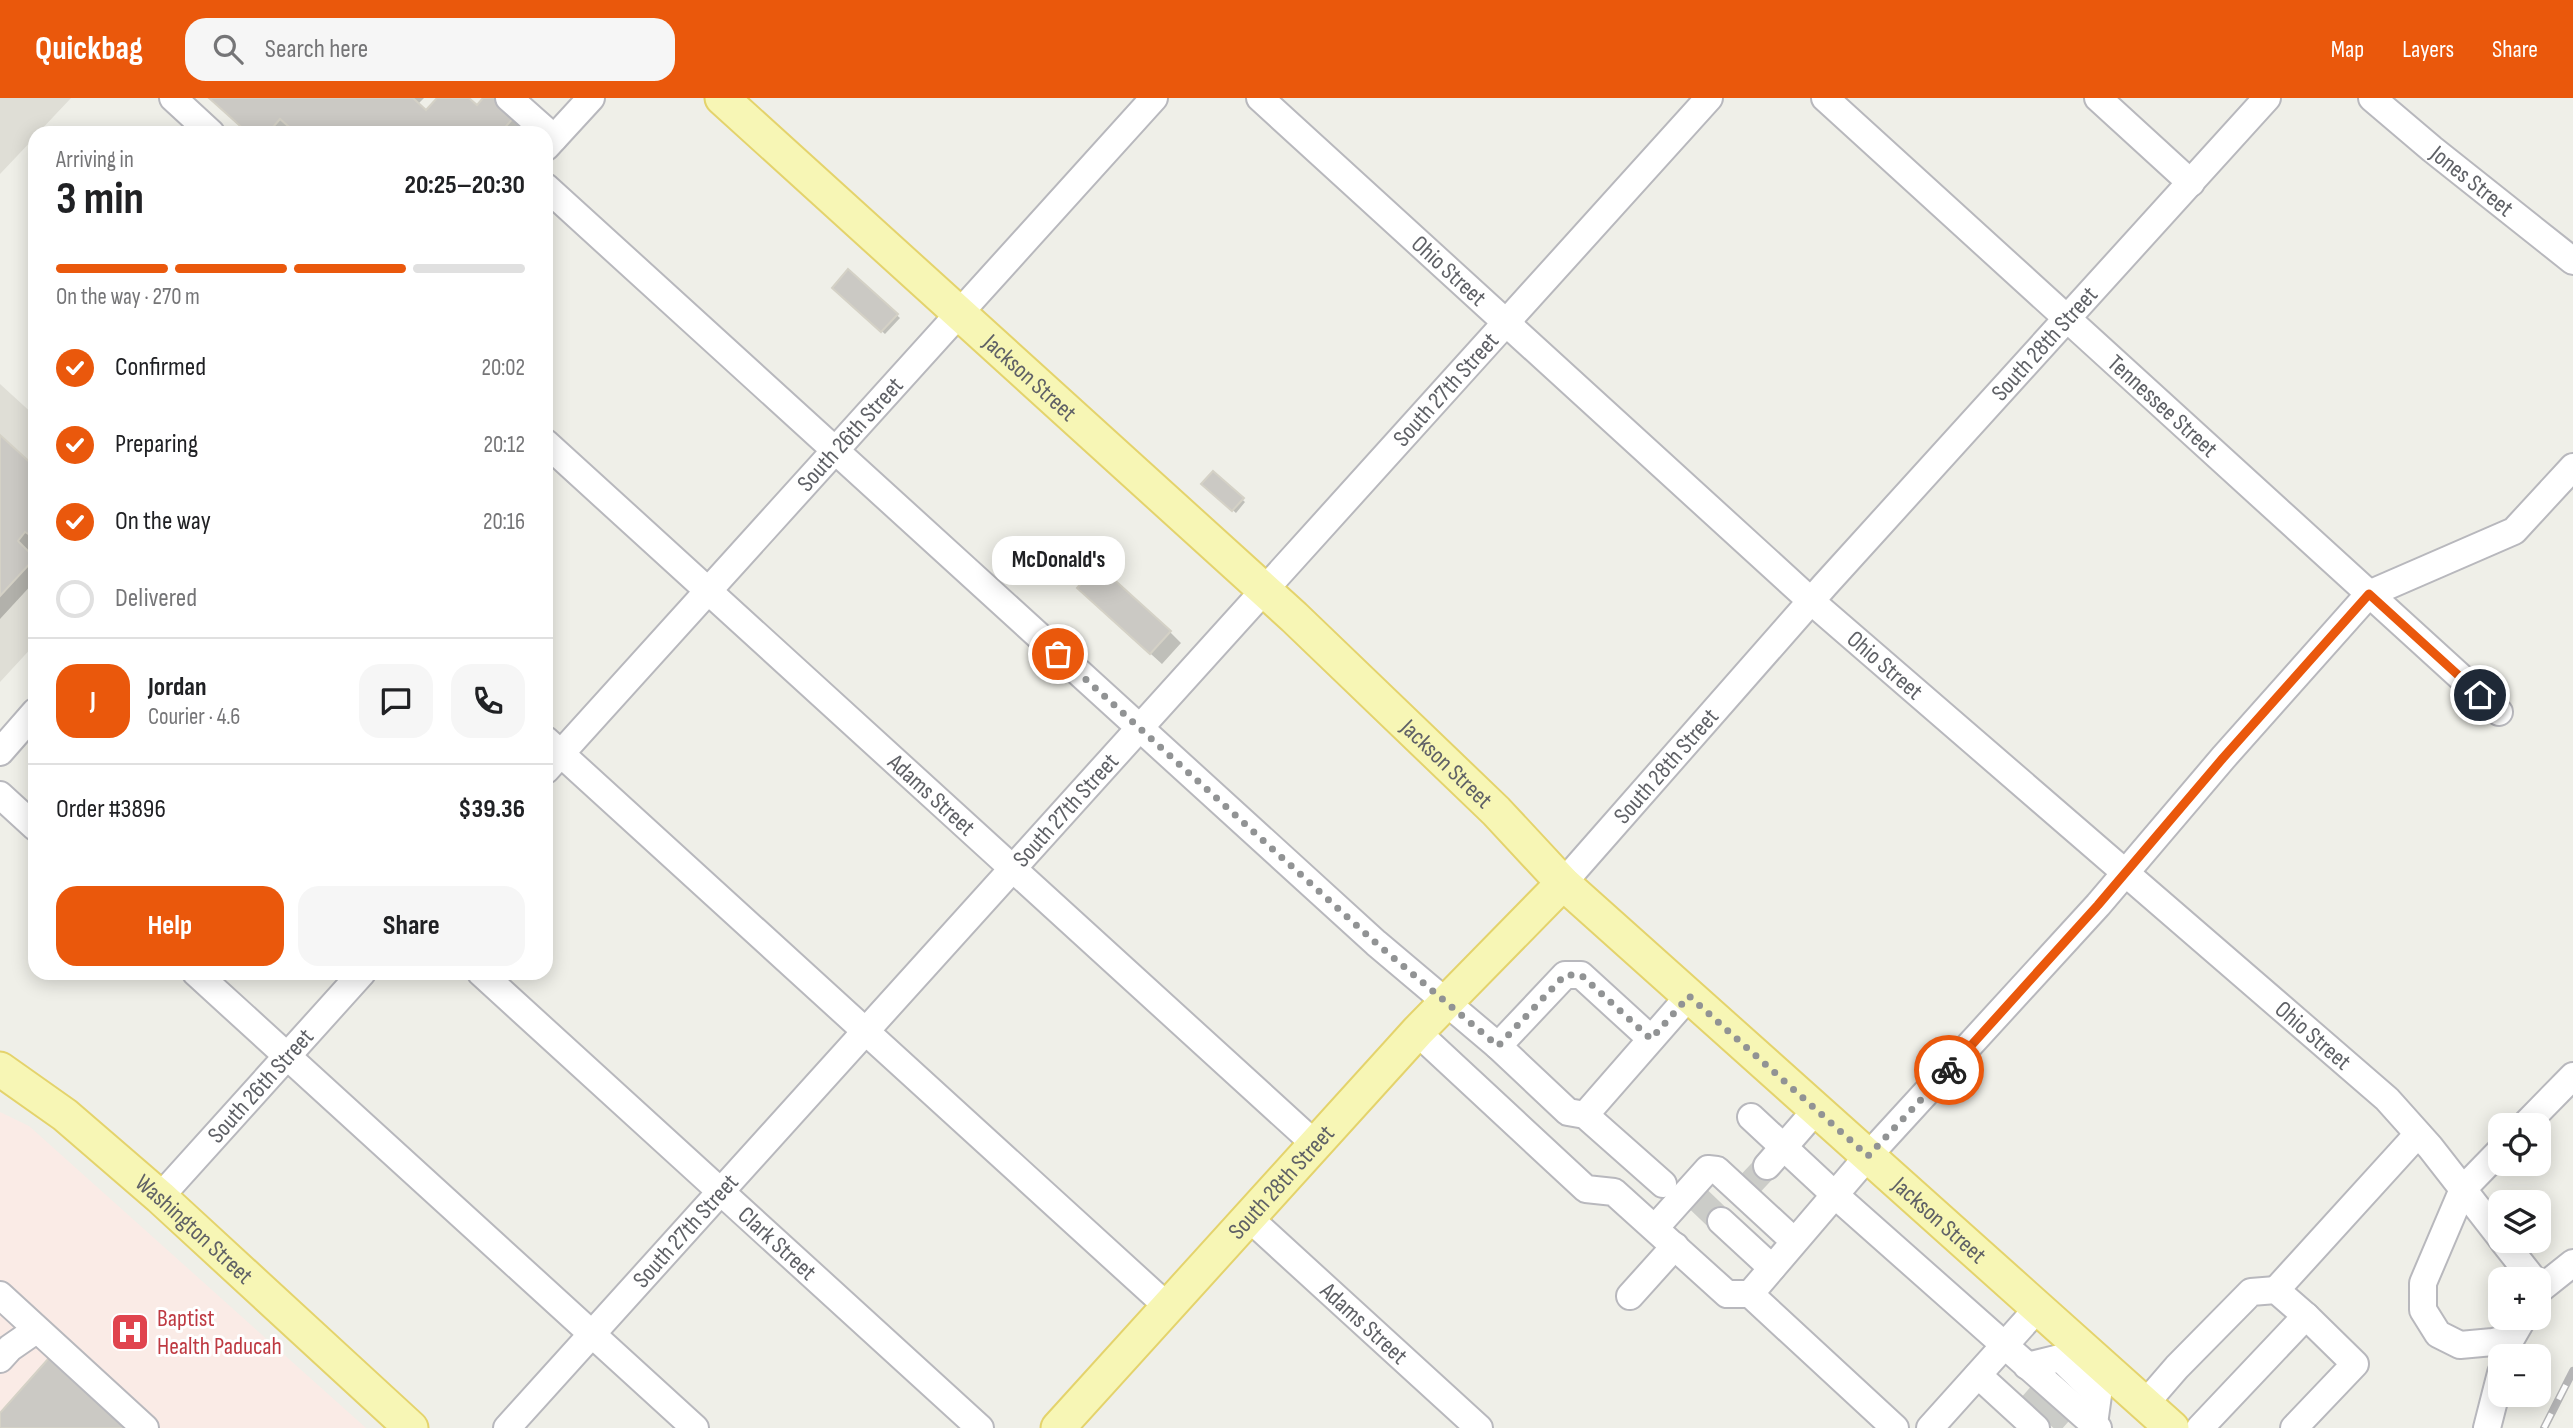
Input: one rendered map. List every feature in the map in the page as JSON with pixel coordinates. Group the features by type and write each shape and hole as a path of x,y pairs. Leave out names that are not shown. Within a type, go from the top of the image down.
{"main road":[{"name":"Jackson Street","path":"722,98 1265,590 1496,811 1563,883 2172,1428"},
{"name":"South 28th Street","path":"1058,1428 1417,1032 1563,883"},
{"name":"Washington Street","path":"0,1069 65,1115 160,1197 411,1428"}],"street":[{"path":"173,98 203,126"},
{"path":"509,98 535,126"},
{"path":"553,140 591,98"},
{"name":"South 26th Street","path":"553,752 708,591 1154,98"},
{"name":"Ohio Street","path":"1259,98 1811,601 2387,1099 2488,1221"},
{"name":"South 27th Street","path":"507,1428 1709,98"},
{"name":"Tennessee Street","path":"1825,98 2499,712"},
{"path":"2098,98 2191,183"},
{"name":"South 28th Street","path":"1563,883 1811,601 2267,98"},
{"name":"Jones Street","path":"2372,98 2573,261"},
{"path":"553,193 1445,1003 1498,1046 1568,1112 1585,1115 1663,1184"},
{"name":"Adams Street","path":"553,449 1316,1145"},
{"path":"1750,1294 1868,1156 1907,1117 2125,874 2223,758 2369,594 2514,531 2573,467"},
{"path":"0,752 28,720"},
{"path":"553,756 866,1031 1168,1307"},
{"path":"0,795 28,821"},
{"path":"1498,1046 1565,975 1581,975 1651,1039"},
{"path":"204,980 695,1428"},
{"name":"South 26th Street","path":"160,1197 356,980"},
{"name":"Clark Street","path":"489,980 980,1428"},
{"path":"1585,1115 1689,996"},
{"path":"1417,1032 1586,1189 1614,1192 1727,1294 1750,1294 1895,1428"},
{"path":"2537,1113 2573,1076"},
{"path":"1760,1172 1816,1110"},
{"path":"1751,1117 1760,1172 1794,1241"},
{"path":"2200,1428 2418,1134"},
{"path":"2488,1163 2463,1189 2423,1283 2423,1310 2438,1334 2460,1345 2513,1337"},
{"path":"1655,1228 1693,1194 1708,1169 1760,1172 1835,1195 2004,1346 2042,1402"},
{"name":"Adams Street","path":"1249,1218 1479,1428"},
{"path":"1721,1221 1772,1268"},
{"path":"1630,1296 1675,1246"},
{"name":"Ohio Street","path":"2513,1253 2523,1267"},
{"path":"2551,1277 2573,1263"},
{"path":"0,1295 145,1428"},
{"path":"2145,1404 2177,1367 2196,1362 2234,1325 2259,1309 2292,1304"},
{"path":"2292,1304 2355,1364 2294,1428"},
{"path":"1945,1423 1978,1375 2039,1308"},
{"path":"0,1359 10,1348 36,1330"},
{"path":"1978,1375 2003,1398 2042,1402 2090,1425 2098,1395 2060,1358 2042,1402"},
{"path":"2003,1398 2042,1402"},
{"path":"2487,1428 2492,1407"}],"shaded area":[{"path":"0,98 71,98 45,126 28,126 28,144 0,174"},
{"path":"0,384 28,410 28,652 0,682"},
{"name":"Baptist Health Paducah","path":"0,1112 29,1126 366,1428 0,1428"}],"building":[{"path":"209,98 413,98 426,110 437,98 469,98 477,105 483,98 495,98 515,116 506,126 288,126 280,119 274,126 240,126"},
{"path":"848,269 898,314 881,332 832,288"},
{"path":"0,435 28,461 28,534 25,532 18,541 28,551 28,566 0,596"},
{"path":"1213,471 1244,498 1232,511 1201,484"},
{"path":"1098,565 1171,631 1150,654 1077,588"},
{"path":"49,1358 127,1428 0,1428 0,1413"}],"tunnel":[{"path":"1750,1184 1767,1166"},
{"path":"1697,1198 1721,1221"},
{"path":"2031,1406 2046,1389"},
{"path":"2049,1424 2064,1407"}],"railway":[{"path":"2544,1428 2573,1371"}],"way so far":[{"path":"1058,654 1376,943 1498,1046 1565,975 1581,975 1651,1039 1689,996 1868,1156 1949,1070"}],"place":[{"name":"McDonald's","path":"1058,654"},
{"name":"Baptist Health Paducah","path":"130,1332"}],"route":[{"path":"1949,1070 2098,905 2223,758 2369,594 2480,695"}]}
